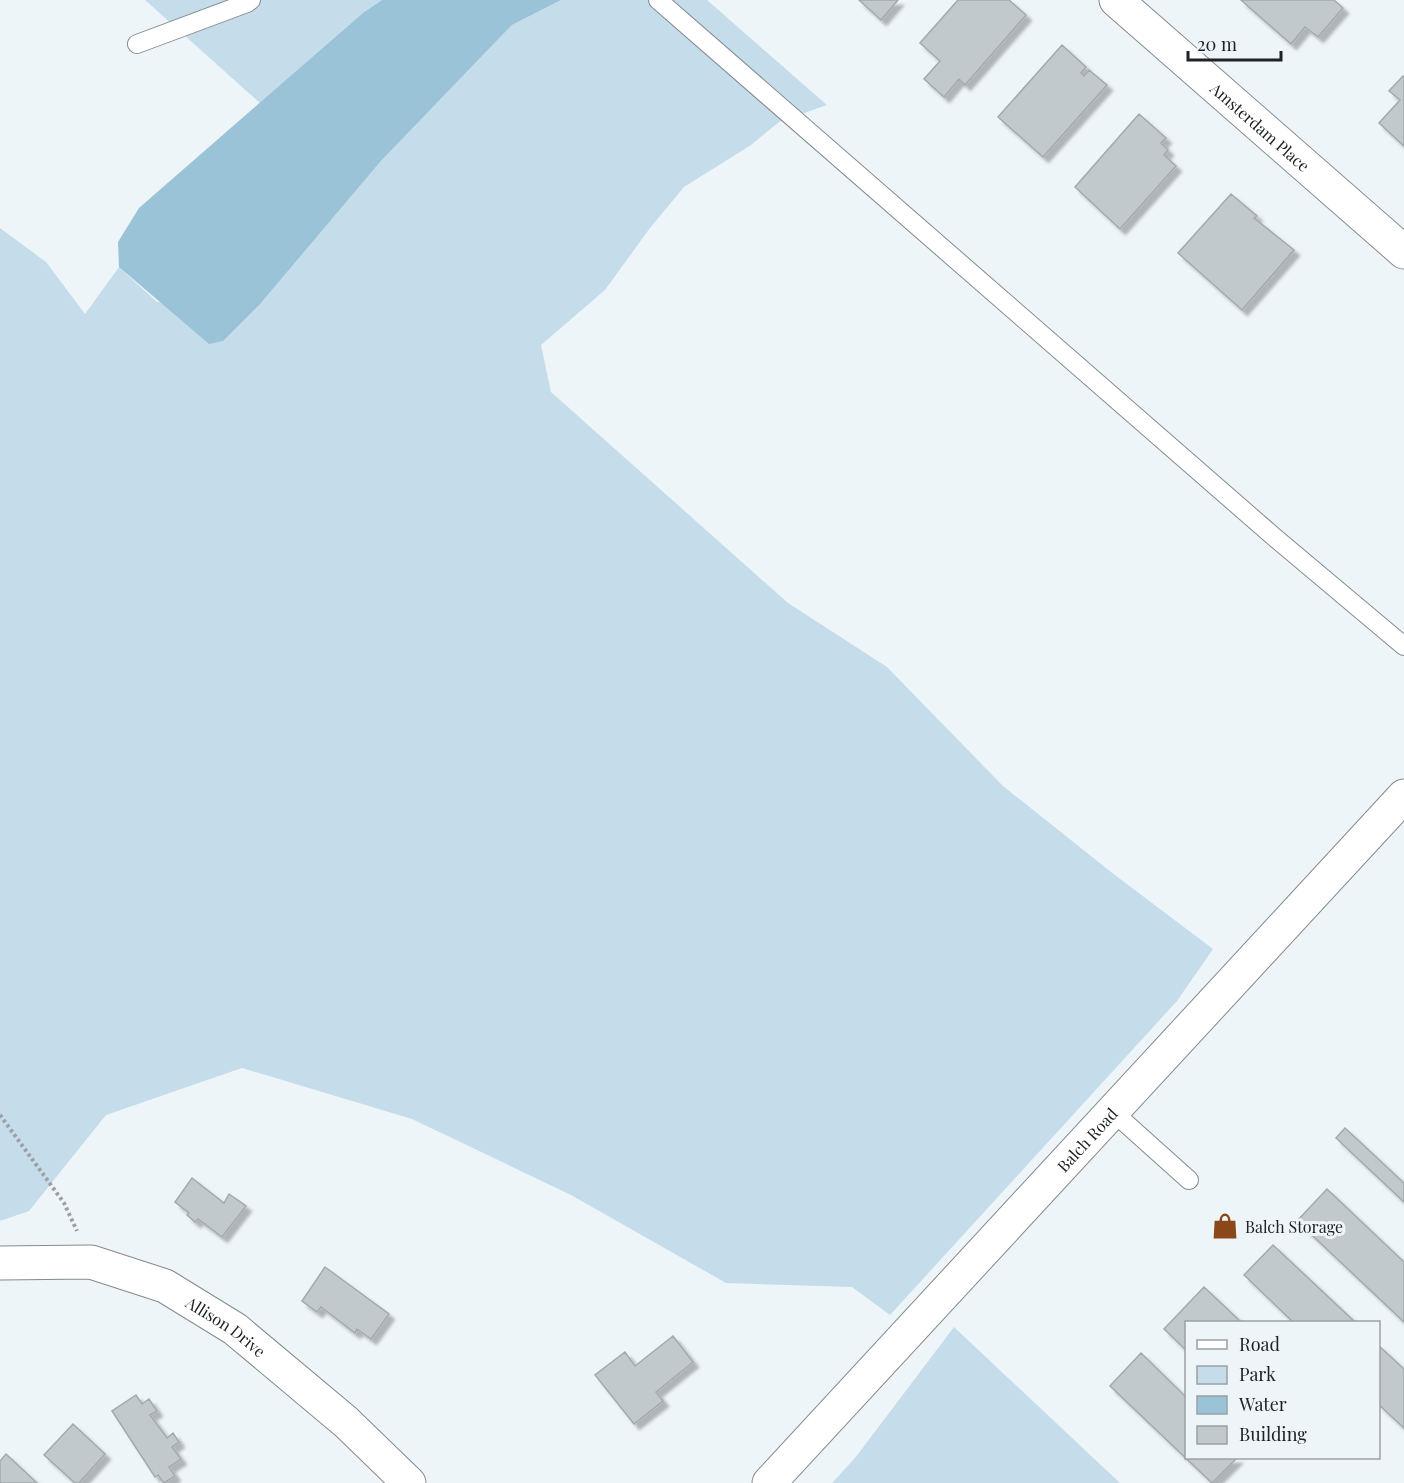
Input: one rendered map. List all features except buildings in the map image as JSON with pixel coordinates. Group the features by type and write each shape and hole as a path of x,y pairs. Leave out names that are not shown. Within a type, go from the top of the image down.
{"street":[{"name":"Amsterdam Place","path":"1116,0 1404,252"},
{"name":"Balch Road","path":"769,1483 1404,796"},
{"name":"Allison Drive","path":"0,1263 91,1262 165,1286 236,1329 346,1422 409,1483"}],"lane":[{"path":"137,44 251,0"},
{"path":"658,0 1273,536 1404,646"},
{"path":"1112,1111 1189,1180"}],"path":[{"path":"0,1115 64,1203 91,1262"}],"green space":[{"path":"145,0 382,0 364,12 260,103"},
{"path":"561,0 707,0 827,105 779,122 751,145 684,187 650,228 605,290 541,345 551,392 788,603 887,667 1003,786 1213,949 1177,1001 890,1315 852,1287 726,1283 571,1195 412,1119 242,1068 106,1115 29,1211 0,1221 0,228 46,262 85,314 119,267 157,302 261,303 381,161 512,25"},
{"path":"954,1327 1120,1483 832,1483 855,1458"}],"water":[{"path":"382,0 561,0 512,25 381,161 261,303 223,341 209,344 119,267 118,242 139,208 364,12"}],"place":[{"name":"Balch Storage","path":"1225,1226"}]}
